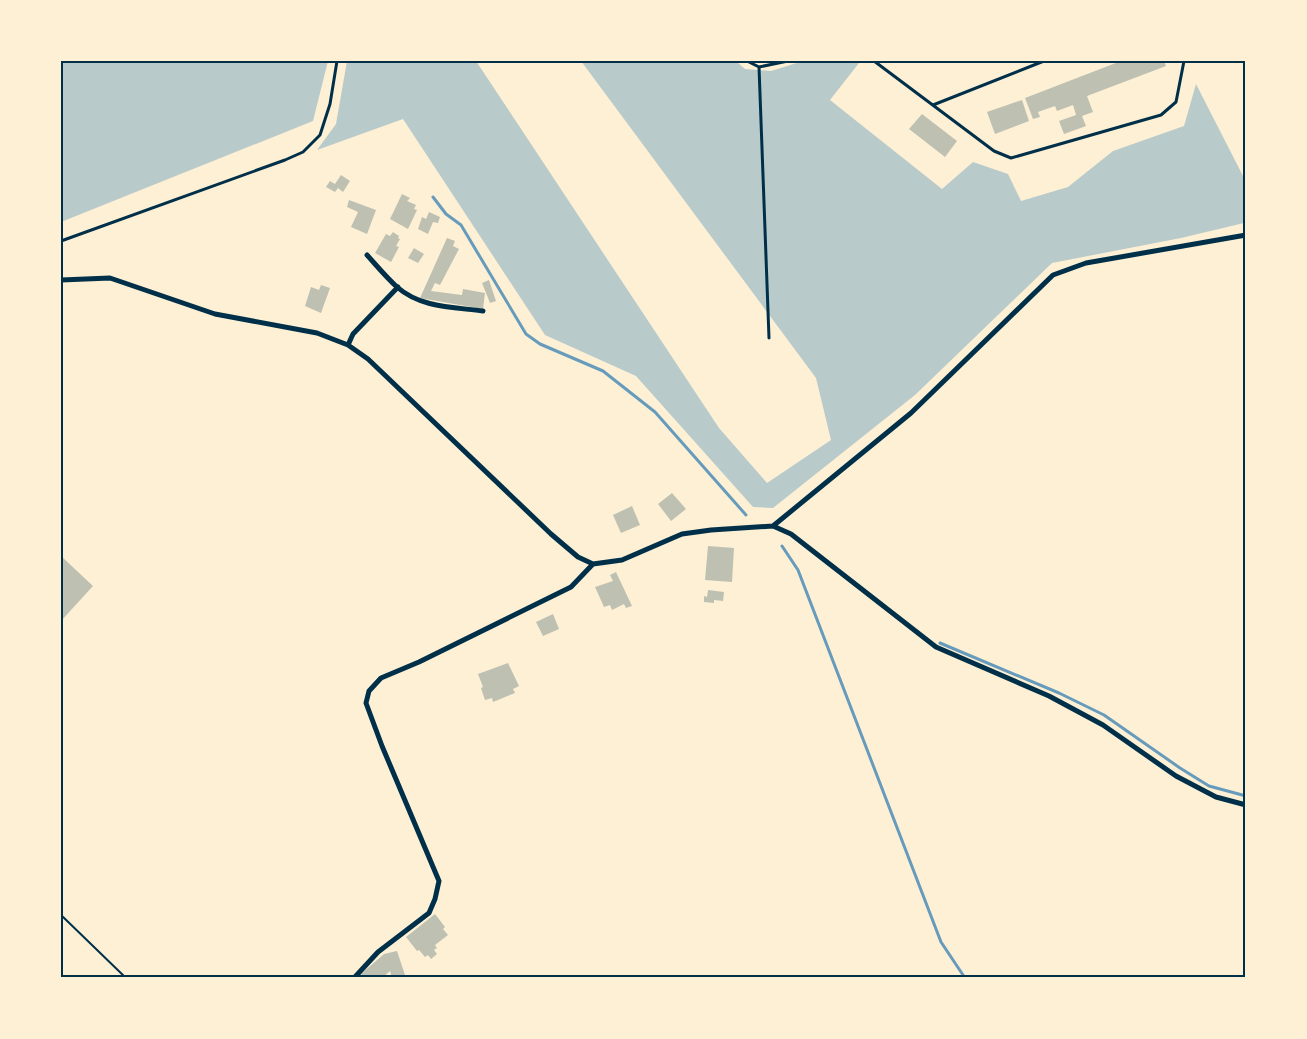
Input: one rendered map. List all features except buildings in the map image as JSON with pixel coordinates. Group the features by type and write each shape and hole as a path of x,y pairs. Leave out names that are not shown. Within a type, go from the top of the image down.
{"street":[{"path":"773,526 911,413 1052,275 1086,263 1246,236"},
{"path":"367,255 398,288 412,297 435,306 483,311"},
{"path":"61,280 110,278 215,314 317,333 348,345 368,360 551,534 578,557 594,564 622,560 682,534 773,526 792,534 936,647 1049,696 1103,725 1176,776 1216,797 1246,806"},
{"path":"348,345 353,334 398,288"},
{"path":"354,978 378,952 429,913 439,881 382,746 366,703 369,691 381,678 419,662 571,587 594,564"}],"lane":[{"path":"61,242 304,152 320,134 330,104 337,61"},
{"path":"747,61 759,67 788,61"},
{"path":"874,61 994,151 1011,158 1161,115 1176,102 1184,61"},
{"path":"933,105 1044,61"},
{"path":"759,67 770,338"}],"path":[{"path":"61,915 126,978"}],"shaded area":[{"path":"61,61 328,61 313,121 61,222"},
{"path":"347,61 476,61 719,428 767,483 831,440 816,378 581,61 736,61 745,69 771,71 803,61 856,61 859,63 830,100 942,189 973,162 1008,174 1021,201 1068,187 1113,151 1184,126 1196,84 1243,176 1244,223 1181,238 1052,263 915,395 773,508 753,507 636,376 545,335 403,119 317,150 336,124"}],"waterway":[{"path":"433,197 446,214 461,225 526,334 540,344 603,371 655,412 746,515"},
{"path":"782,546 798,570 941,942 965,978"},
{"path":"940,643 1059,693 1104,715 1209,786 1246,796"}]}
